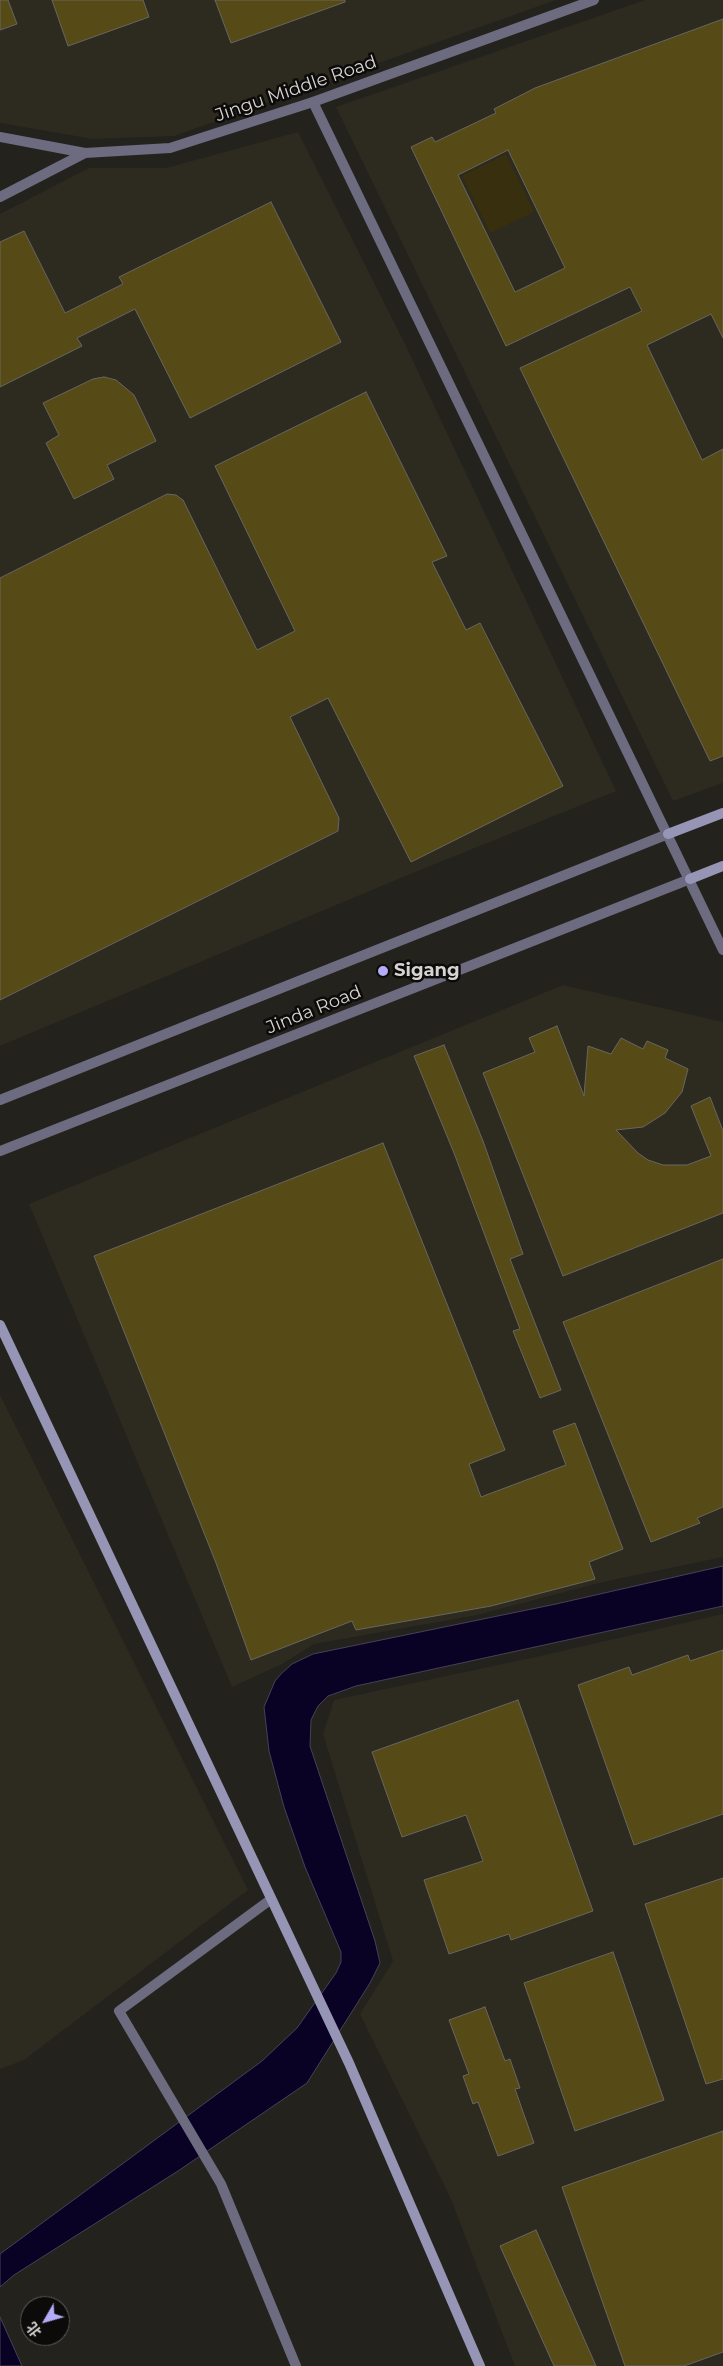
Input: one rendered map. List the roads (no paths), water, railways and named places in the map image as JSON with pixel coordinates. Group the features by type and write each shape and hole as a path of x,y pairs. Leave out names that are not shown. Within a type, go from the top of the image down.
{"main road":[{"path":"668,834 723,813"},
{"name":"Jinda Road","path":"690,879 723,866"},
{"path":"0,1325 289,1941 349,2063 480,2366"}],"street":[{"name":"Jingu Middle Road","path":"0,137 85,153 170,148 313,102 594,0"},
{"path":"313,102 723,950"},
{"path":"0,196 85,153"},
{"path":"0,1100 668,834"},
{"name":"Jinda Road","path":"0,1151 690,879"},
{"path":"270,1900 119,2011 221,2184 296,2366"}],"place":[{"name":"Sigang","path":"383,971"}]}
